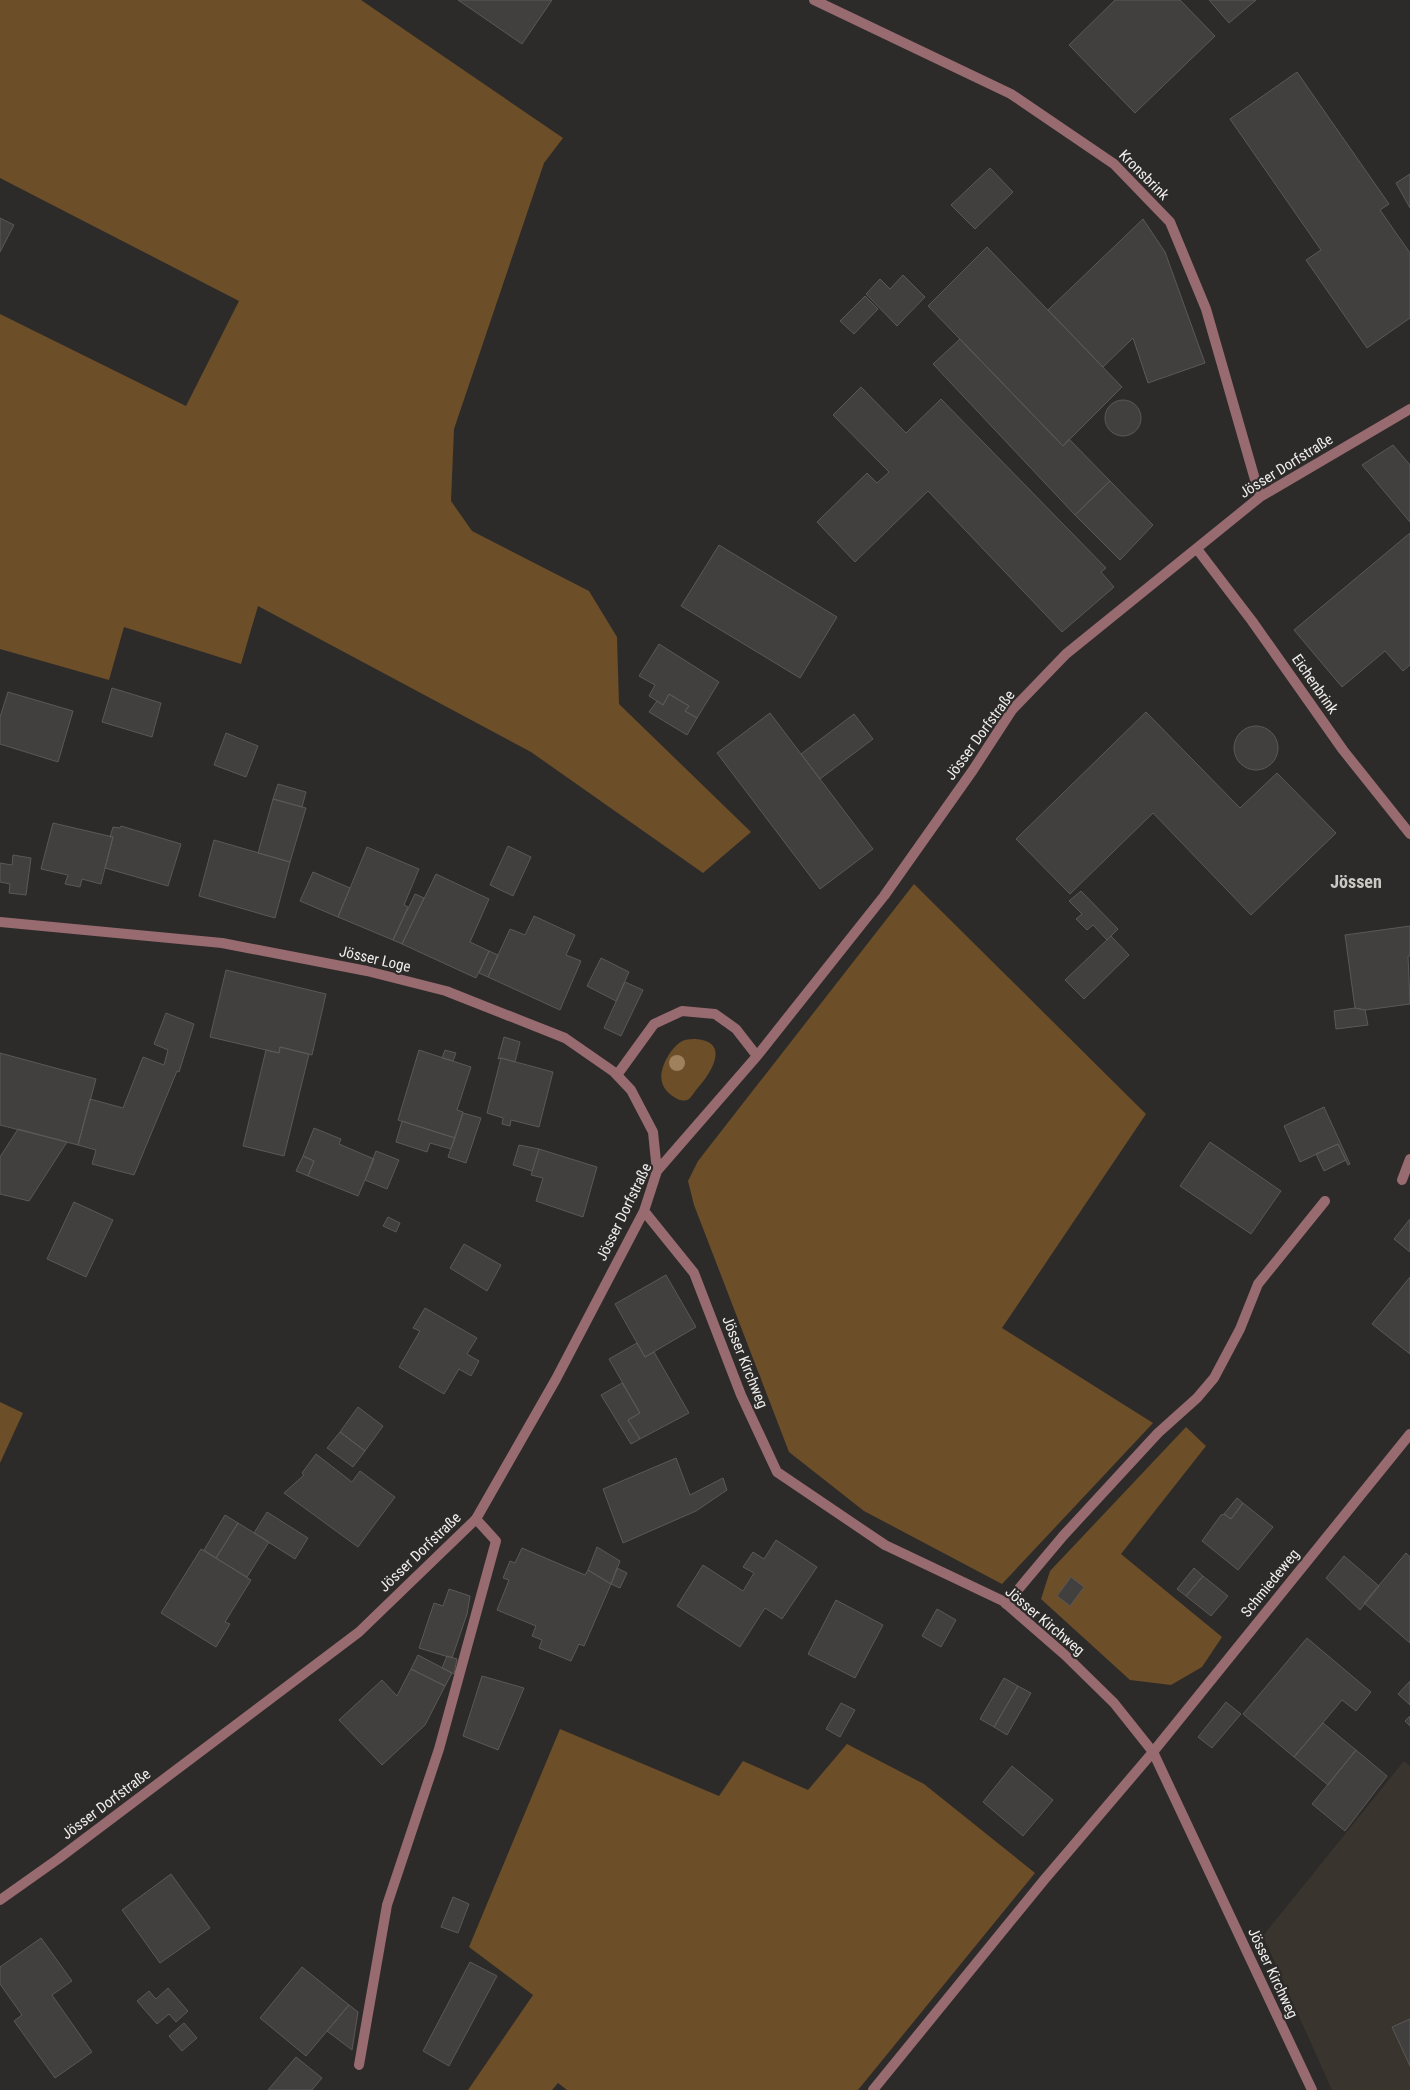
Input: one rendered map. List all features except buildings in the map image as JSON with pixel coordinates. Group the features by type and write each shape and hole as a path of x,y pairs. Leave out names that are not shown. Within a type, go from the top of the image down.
{"street":[{"name":"Kronsbrink","path":"814,0 1011,94 1114,164 1170,222 1206,309 1260,497"},
{"name":"Jösser Dorfstraße","path":"0,1900 58,1859 359,1632 476,1520 556,1379 644,1211 657,1171 757,1056 884,896 973,770 1012,710 1066,654 1260,497 1410,409"},
{"name":"Eichenbrink","path":"1197,549 1252,620 1343,750 1410,834"},
{"name":"Jösser Loge","path":"0,922 222,943 367,971 446,991 565,1038 617,1075 631,1090 653,1132 657,1171"},
{"path":"617,1075 654,1024 682,1011 715,1014 736,1029 757,1056"},
{"path":"1402,1180 1410,1159"},
{"path":"1006,1604 1063,1536 1158,1433 1197,1398 1214,1378 1240,1329 1258,1284 1325,1201"},
{"name":"Jösser Kirchweg","path":"644,1211 694,1274 741,1395 777,1472 885,1545 1006,1604 1065,1655 1114,1703 1152,1752 1312,2090"},
{"name":"Schmiedeweg","path":"873,2090 1044,1880 1152,1752 1410,1434"},
{"path":"360,2065 387,1905 439,1749 496,1541 476,1520"}],"shaded area":[{"path":"0,0 361,0 563,138 544,163 454,429 451,501 472,531 589,591 617,637 619,704 751,832 703,873 531,752 258,606 241,664 124,627 109,680 0,649 0,314 186,406 239,301 0,178"},
{"path":"914,884 1146,1114 1002,1328 1153,1423 1002,1584 864,1511 789,1452 694,1205 688,1181 698,1161"},
{"path":"696,1039 707,1041 713,1046 716,1052 715,1060 707,1076 691,1097 687,1100 677,1099 668,1093 662,1082 661,1077 664,1064 675,1046 680,1042"},
{"path":"0,1402 23,1413 0,1463"},
{"path":"1186,1427 1206,1446 1121,1554 1222,1637 1202,1667 1171,1685 1130,1680 1041,1599 1050,1571"},
{"path":"560,1729 719,1796 743,1761 808,1790 847,1744 924,1784 1035,1873 858,2090 567,2090 558,2083 552,2090 468,2090 533,1995 469,1947"},
{"path":"1404,1761 1410,1766 1410,2090 1332,2090 1263,1936"}],"district":[{"name":"Jössen","path":"1356,882"}]}
